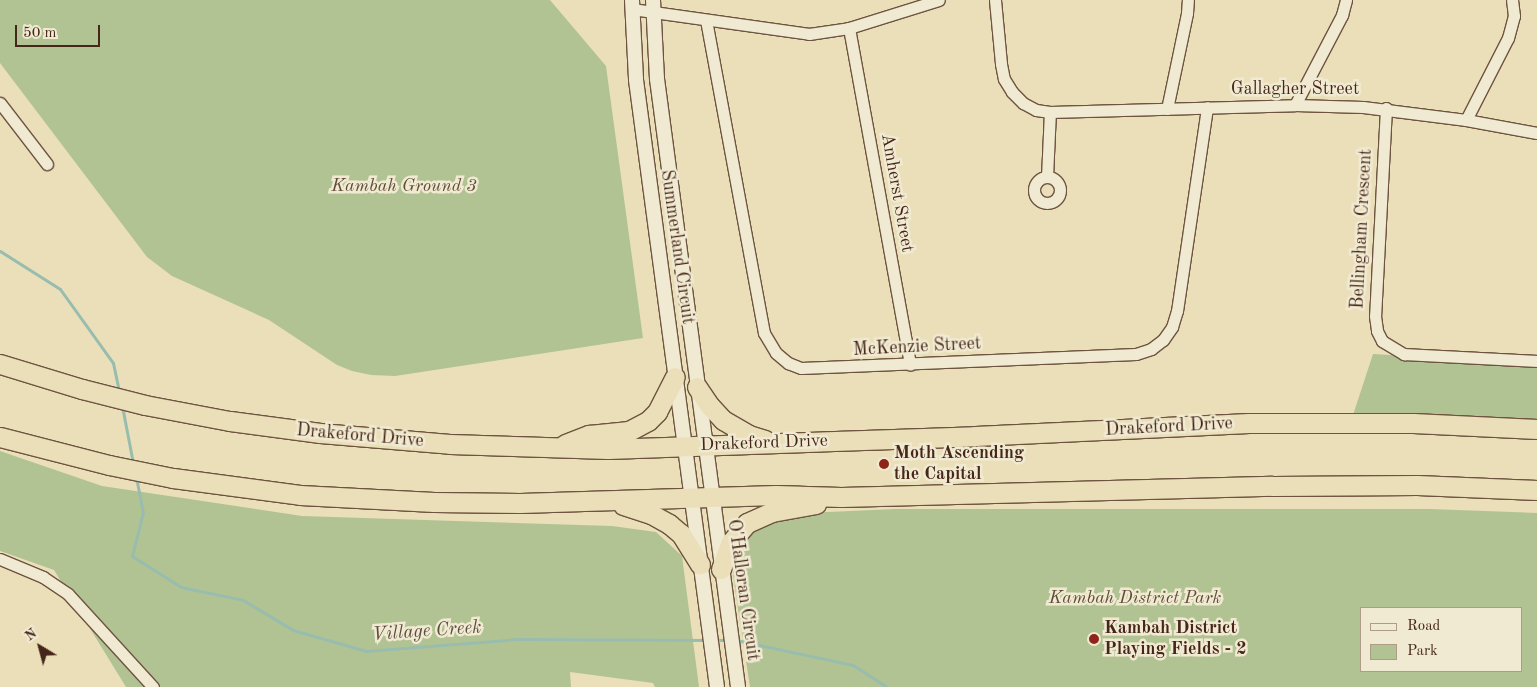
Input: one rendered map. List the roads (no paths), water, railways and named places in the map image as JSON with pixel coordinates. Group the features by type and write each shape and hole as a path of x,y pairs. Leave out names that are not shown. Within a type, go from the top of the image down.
{"highway":[{"name":"Drakeford Drive","path":"0,364 82,389 145,405 230,421 320,433 450,444 552,448 684,446 975,436 1249,423 1413,423 1537,429"},
{"path":"552,448 589,435 620,433 638,427 657,412 675,377"},
{"path":"697,387 710,406 723,420 748,435 774,443"},
{"path":"0,437 109,465 173,478 300,495 388,500 511,503 776,495 841,497 1272,486 1417,485 1537,490"},
{"path":"721,569 735,535 754,519 772,512 804,508 841,497"},
{"path":"609,501 651,514 669,524 681,534 700,564"}],"street":[{"path":"632,4 653,6 706,20 796,34 849,28 939,0"},
{"name":"Gallagher Street","path":"995,0 1004,79 1012,92 1023,103 1036,110 1050,112 1296,105 1386,108 1537,133"},
{"path":"1167,108 1188,0"},
{"path":"1296,105 1342,15 1346,0"},
{"path":"1466,120 1508,38 1514,16 1512,0"},
{"name":"Summerland Circuit","path":"632,4 636,80 691,498"},
{"name":"Summerland Circuit","path":"653,6 657,79 712,497"},
{"name":"McKenzie Street","path":"706,20 764,333 770,347 788,363 801,368 910,365 1136,354 1151,349 1164,340 1172,327 1177,311 1207,107"},
{"name":"Amherst Street","path":"849,28 910,365"},
{"path":"0,103 47,164"},
{"name":"Bellingham Crescent","path":"1386,108 1375,316 1377,331 1382,340 1404,354 1537,361"},
{"path":"1047,177 1050,112"},
{"name":"O'Halloran Circuit","path":"712,497 737,684"},
{"path":"691,498 717,685"},
{"path":"0,560 43,577 68,594 153,687"}],"waterway":[{"name":"Village Creek","path":"0,251 60,289 113,363 119,392"},
{"name":"Village Creek","path":"122,406 133,463"},
{"name":"Village Creek","path":"136,477 143,512 132,556 181,587 243,600 293,630 366,651 518,639 707,640"},
{"name":"Village Creek","path":"714,640 727,640"},
{"name":"Village Creek","path":"736,640 853,665 887,687"}],"place":[{"name":"Moth Ascending the Capital","path":"884,464"},
{"name":"Kambah District Playing Fields - 2","path":"1094,639"}],"park label":[{"name":"Kambah Ground 3","path":"404,186"},
{"name":"Kambah District Park","path":"1135,598"}]}
